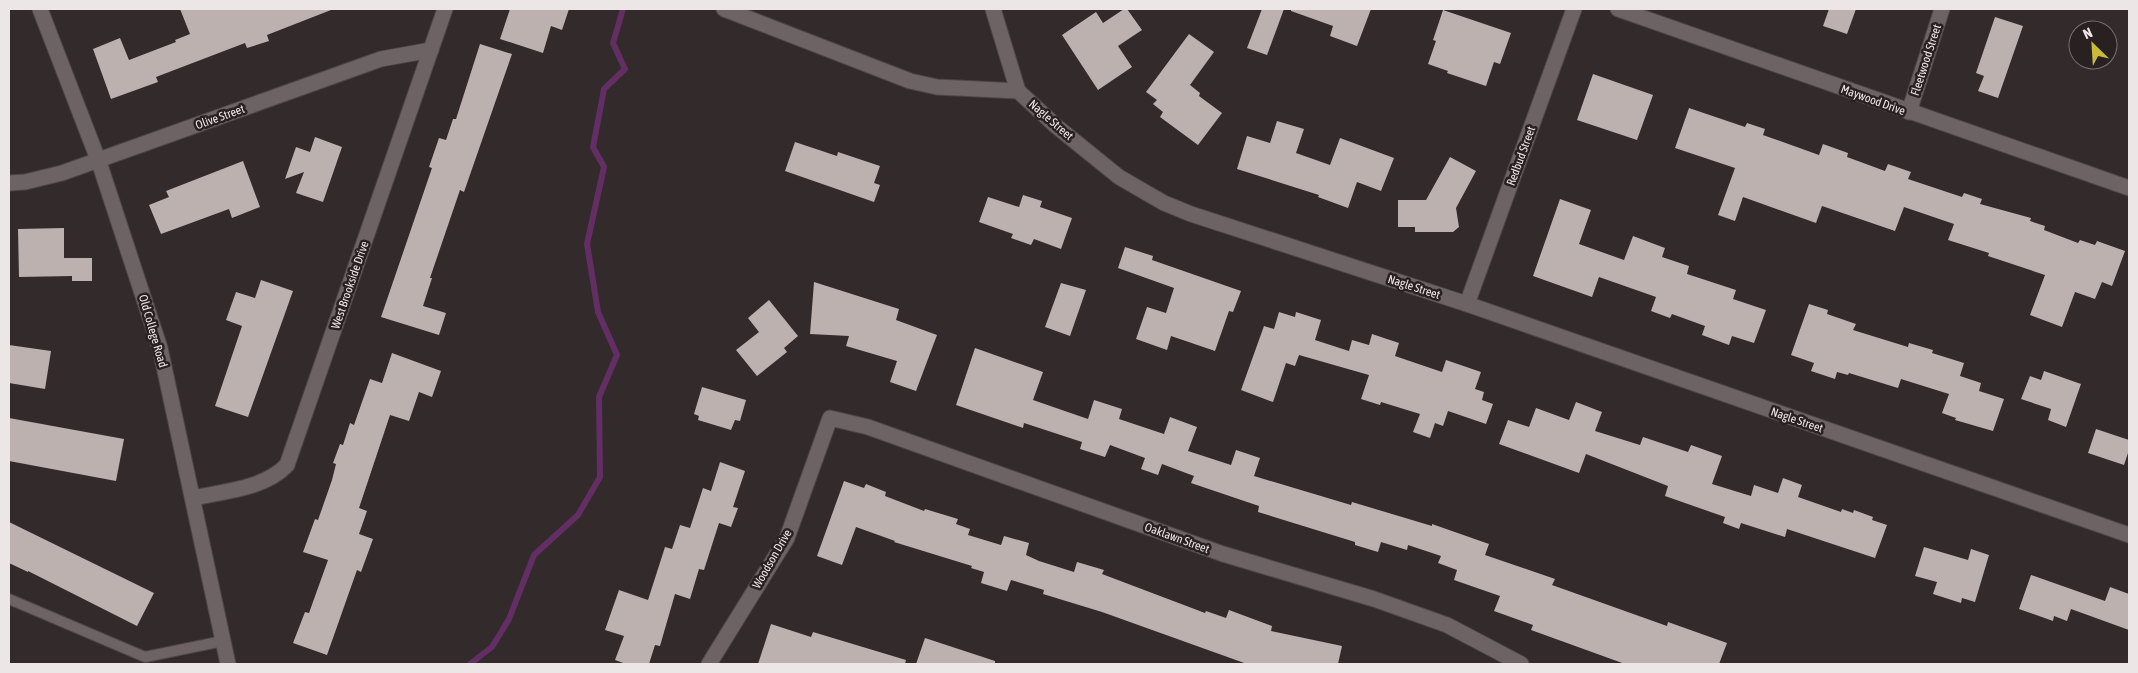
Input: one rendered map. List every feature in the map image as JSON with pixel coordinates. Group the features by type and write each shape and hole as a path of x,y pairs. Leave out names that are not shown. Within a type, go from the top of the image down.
{"street":[{"name":"Old College Road","path":"40,9 99,162 160,348 228,664"},
{"name":"West Brookside Drive","path":"193,498 262,482 278,476 287,465 445,9"},
{"name":"Nagle Street","path":"724,9 910,80 937,86 1018,91 1056,126 1119,177 1164,203 1191,214 1467,304 2129,535"},
{"path":"993,9 1018,91"},
{"name":"Redbud Street","path":"1467,304 1574,9"},
{"name":"Maywood Drive","path":"1618,9 2129,188"},
{"name":"Fleetwood Street","path":"1909,112 1942,9"},
{"name":"Olive Street","path":"9,183 34,180 99,162 380,59 431,50"},
{"name":"Woodson Drive","path":"709,664 787,538 830,418"},
{"name":"Oaklawn Street","path":"830,418 868,427 1223,554 1374,599 1438,622 1521,664"}],"lane":[{"path":"9,599 144,656 223,641"}],"building":[{"path":"180,9 331,10 267,35 269,41 247,48 245,43 156,77 158,82 111,99 93,49 120,38 129,60 176,42 175,40 190,34"},
{"path":"510,9 569,9 562,30 551,26 543,53 500,39"},
{"path":"1124,9 1127,9 1142,30 1118,46 1132,67 1098,90 1062,35 1096,12 1103,23"},
{"path":"1262,9 1284,9 1267,55 1247,48"},
{"path":"1291,9 1371,9 1357,46 1330,36 1333,26 1291,11"},
{"path":"1829,9 1856,9 1847,34 1823,26"},
{"path":"1443,10 1511,33 1500,64 1494,62 1486,86 1447,73 1448,71 1428,64 1436,41 1433,40"},
{"path":"1995,17 2023,26 1998,98 1978,91 1984,76 1976,73"},
{"path":"1189,34 1214,52 1190,85 1200,93 1199,96 1222,113 1198,145 1160,117 1163,112 1153,104 1157,100 1146,92"},
{"path":"480,44 512,54 464,192 460,190 430,278 432,278 423,306 446,313 439,335 381,317 432,168 429,167 439,138 446,140 453,119 456,119"},
{"path":"1593,74 1653,95 1637,140 1577,120"},
{"path":"1689,108 1745,127 1747,123 1765,129 1763,135 1819,155 1823,144 1848,153 1847,157 1885,171 1888,164 1911,172 1908,179 1962,197 1964,193 1982,199 1980,204 2031,218 2030,221 2045,226 2044,230 2078,243 2080,240 2095,245 2097,241 2125,251 2112,286 2102,282 2095,299 2075,292 2062,327 2030,315 2045,275 1988,256 1989,253 1948,240 1954,224 1904,207 1895,231 1822,206 1816,223 1743,197 1735,221 1718,215 1735,168 1675,148"},
{"path":"1277,121 1304,129 1296,153 1330,165 1340,138 1394,158 1381,191 1357,182 1348,208 1318,197 1319,195 1237,169 1247,136 1270,143"},
{"path":"315,137 342,147 323,202 296,193 304,172 285,179 296,147 310,152"},
{"path":"795,142 837,156 838,152 880,166 874,183 880,185 874,202 785,171"},
{"path":"1450,157 1476,171 1456,208 1459,227 1453,232 1415,232 1415,227 1398,227 1398,200 1426,200"},
{"path":"243,161 260,207 232,218 229,209 161,234 149,205 169,197 166,191"},
{"path":"1023,195 1042,201 1040,207 1072,218 1061,249 1034,239 1031,245 1011,238 1013,234 979,222 988,197 1019,207"},
{"path":"1560,199 1591,210 1579,244 1624,260 1633,236 1665,248 1662,257 1689,266 1687,274 1736,290 1733,299 1766,310 1754,343 1732,336 1729,345 1702,335 1705,326 1672,314 1670,318 1651,311 1656,297 1599,277 1592,297 1533,276"},
{"path":"64,228 64,258 92,258 92,281 72,281 72,276 19,277 18,229"},
{"path":"1125,247 1153,256 1152,260 1241,291 1233,312 1229,311 1215,351 1171,336 1167,350 1136,339 1147,307 1166,313 1174,288 1118,268"},
{"path":"261,280 293,291 248,417 215,406 242,326 226,320 236,292 255,298"},
{"path":"814,282 899,309 896,320 937,335 916,391 890,382 897,361 846,346 849,336 810,334"},
{"path":"1061,283 1086,290 1070,336 1045,327"},
{"path":"769,300 798,336 784,348 787,352 757,376 736,350 759,332 748,318"},
{"path":"1809,304 1828,310 1827,314 1856,324 1853,330 1908,347 1909,343 1933,350 1932,353 1964,363 1960,376 1981,383 1979,391 2004,399 1993,431 1955,420 1956,418 1942,413 1949,394 1901,379 1898,388 1849,373 1848,375 1837,372 1835,379 1811,371 1814,363 1791,355"},
{"path":"1279,312 1295,317 1296,312 1321,320 1315,340 1349,351 1352,340 1369,345 1372,334 1399,343 1395,356 1442,372 1446,360 1481,372 1475,389 1484,392 1482,400 1493,404 1486,424 1448,411 1443,426 1435,423 1430,438 1413,432 1420,414 1381,402 1380,405 1361,399 1369,375 1299,355 1295,366 1286,363 1273,402 1241,390 1264,326 1274,329"},
{"path":"9,345 51,351 45,389 9,383"},
{"path":"975,348 1043,372 1033,400 1088,419 1094,400 1122,409 1119,419 1164,434 1170,417 1197,427 1188,451 1231,465 1236,450 1260,458 1254,476 1351,505 1352,502 1432,526 1432,524 1489,544 1485,555 1555,579 1552,585 1667,626 1668,622 1727,643 1719,664 1625,664 1531,630 1533,625 1494,611 1500,596 1454,580 1457,570 1438,563 1441,556 1408,545 1407,550 1381,542 1378,552 1355,545 1355,542 1258,512 1259,506 1191,483 1194,476 1162,464 1158,475 1141,469 1145,458 1110,445 1105,457 1080,449 1082,442 1024,423 1023,428 956,405"},
{"path":"392,353 441,371 432,397 419,392 409,421 390,415 359,508 367,511 359,534 373,539 361,572 357,570 327,655 293,643 305,612 309,613 328,560 303,552 315,519 318,520 332,480 336,464 333,463 340,444 343,445 350,423 354,425 370,379 382,383"},
{"path":"2044,371 2081,384 2066,427 2048,420 2051,409 2021,399 2030,376 2041,380"},
{"path":"702,387 746,400 740,421 735,420 731,430 698,420 699,416 694,414"},
{"path":"1576,402 1602,412 1595,431 1640,445 1643,437 1688,452 1691,445 1722,456 1712,484 1751,496 1754,485 1778,493 1783,478 1802,485 1798,497 1841,512 1842,509 1853,513 1854,510 1873,517 1872,520 1887,525 1875,558 1787,529 1785,537 1741,523 1739,529 1723,523 1725,517 1665,496 1668,486 1586,454 1579,473 1499,444 1508,420 1529,427 1536,408 1569,420"},
{"path":"9,418 124,439 116,481 9,461"},
{"path":"2096,429 2129,440 2129,450 2124,465 2088,453"},
{"path":"720,462 745,471 733,507 738,508 731,527 719,523 704,570 699,569 690,599 675,594 660,646 655,645 649,664 626,664 615,660 624,636 605,630 619,590 648,600 665,547 672,549 680,525 690,528 703,488 711,491"},
{"path":"844,481 864,488 866,484 886,492 885,496 924,511 925,509 958,519 956,524 970,529 968,535 1001,545 1004,536 1029,543 1026,555 1039,561 1074,572 1077,562 1104,570 1102,574 1205,613 1206,611 1226,618 1229,610 1272,626 1271,631 1342,646 1338,664 1247,664 1102,612 1043,594 1044,590 1011,580 1007,591 981,583 984,572 971,568 972,566 894,542 856,527 842,565 817,556"},
{"path":"9,522 154,593 137,626 9,563"},
{"path":"1924,547 1968,560 1971,549 1989,555 1975,602 1962,598 1961,603 1933,594 1937,582 1915,576"},
{"path":"2031,575 2105,601 2110,587 2129,594 2129,630 2071,609 2067,621 2054,616 2053,621 2019,609"},
{"path":"771,624 811,637 813,632 906,660 905,664 758,664"},
{"path":"925,638 995,661 995,664 916,664"}],"waterway":[{"path":"470,664 492,647 509,619 534,555 578,515 600,477 599,397 617,355 598,312 587,244 604,167 593,147 604,89 625,69 613,43 623,9"}]}
